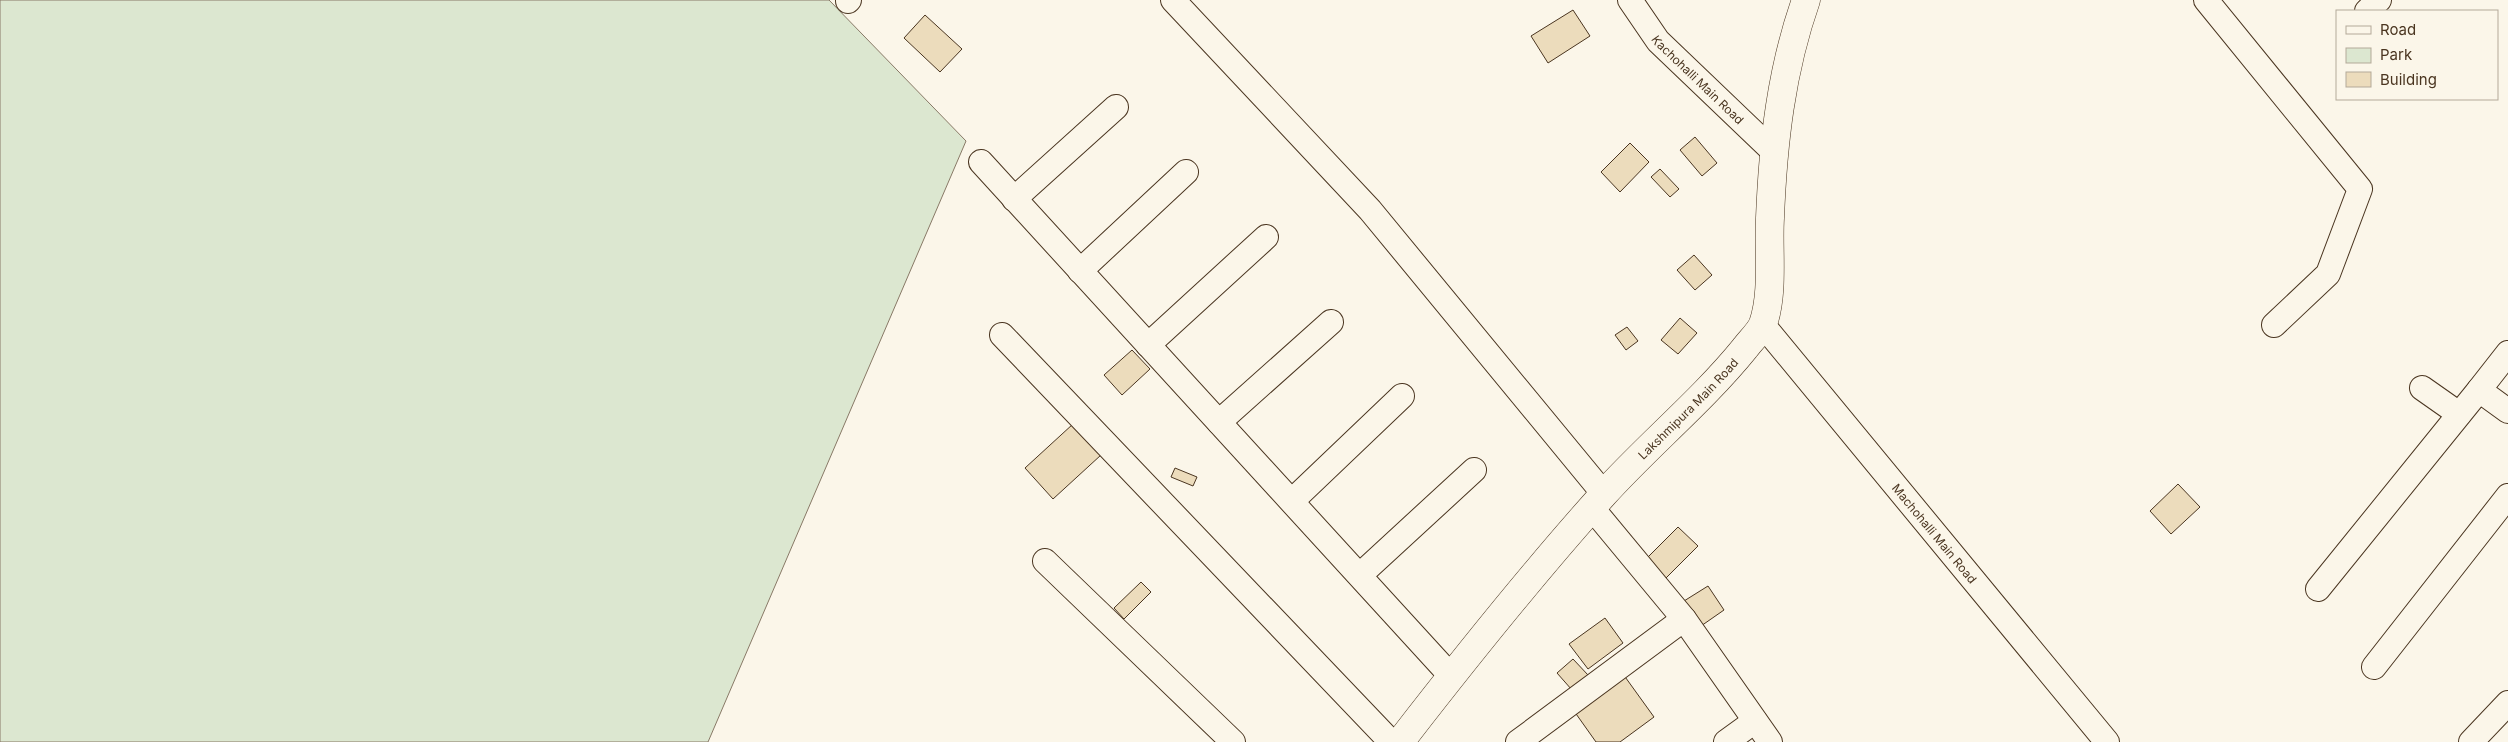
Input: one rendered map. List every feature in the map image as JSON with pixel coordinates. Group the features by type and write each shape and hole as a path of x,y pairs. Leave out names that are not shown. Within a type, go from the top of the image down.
{"main road":[{"path":"1763,325 1770,275 1773,150 1782,84 1795,31 1806,0"},
{"name":"Lakshmipura Main Road","path":"1400,742 1451,676 1598,501 1731,366 1763,325"}],"street":[{"path":"1173,0 1370,210 1598,501 1770,742"},
{"name":"Kachohalli Main Road","path":"1630,0 1658,41 1773,150"},
{"path":"2206,0 2360,189 2328,274 2274,325"},
{"path":"2368,10 2379,0"},
{"path":"1014,199 1116,107"},
{"path":"980,162 1451,676"},
{"path":"1080,271 1186,172"},
{"path":"1148,345 1266,237"},
{"path":"1219,422 1331,322"},
{"name":"Machohalli Main Road","path":"1763,325 2107,742"},
{"path":"1002,335 1391,742"},
{"path":"2318,590 2508,353"},
{"path":"2422,388 2459,414"},
{"path":"2479,390 2508,411"},
{"path":"1292,501 1402,396"},
{"path":"1360,575 1474,470"},
{"path":"2374,667 2508,496"},
{"path":"1045,561 1233,742"},
{"path":"1518,742 1684,619"},
{"path":"2486,737 2508,703"},
{"path":"1726,742 1755,721"}],"green space":[{"path":"0,0 829,0 966,141 708,742 0,742"}],"building":[{"path":"1573,10 1590,36 1548,63 1531,36"},
{"path":"925,15 962,49 940,72 904,38"},
{"path":"1695,137 1717,163 1702,176 1680,150"},
{"path":"1630,143 1649,162 1620,192 1601,172"},
{"path":"1660,169 1679,189 1670,197 1651,177"},
{"path":"1694,255 1712,275 1695,290 1677,270"},
{"path":"1680,318 1697,333 1678,354 1661,340"},
{"path":"1627,327 1638,341 1626,350 1615,335"},
{"path":"1132,350 1150,369 1122,395 1104,375"},
{"path":"1073,424 1101,455 1053,499 1025,468"},
{"path":"1175,468 1197,477 1193,486 1171,477"},
{"path":"2178,484 2200,507 2171,534 2150,511"},
{"path":"1678,527 1698,546 1665,579 1646,559"},
{"path":"1141,582 1151,592 1124,619 1114,608"},
{"path":"1708,586 1724,610 1701,626 1684,601"},
{"path":"1605,618 1623,643 1588,669 1569,644"},
{"path":"1573,659 1588,675 1572,690 1557,673"},
{"path":"1623,674 1654,717 1620,742 1596,742 1574,711"}]}
